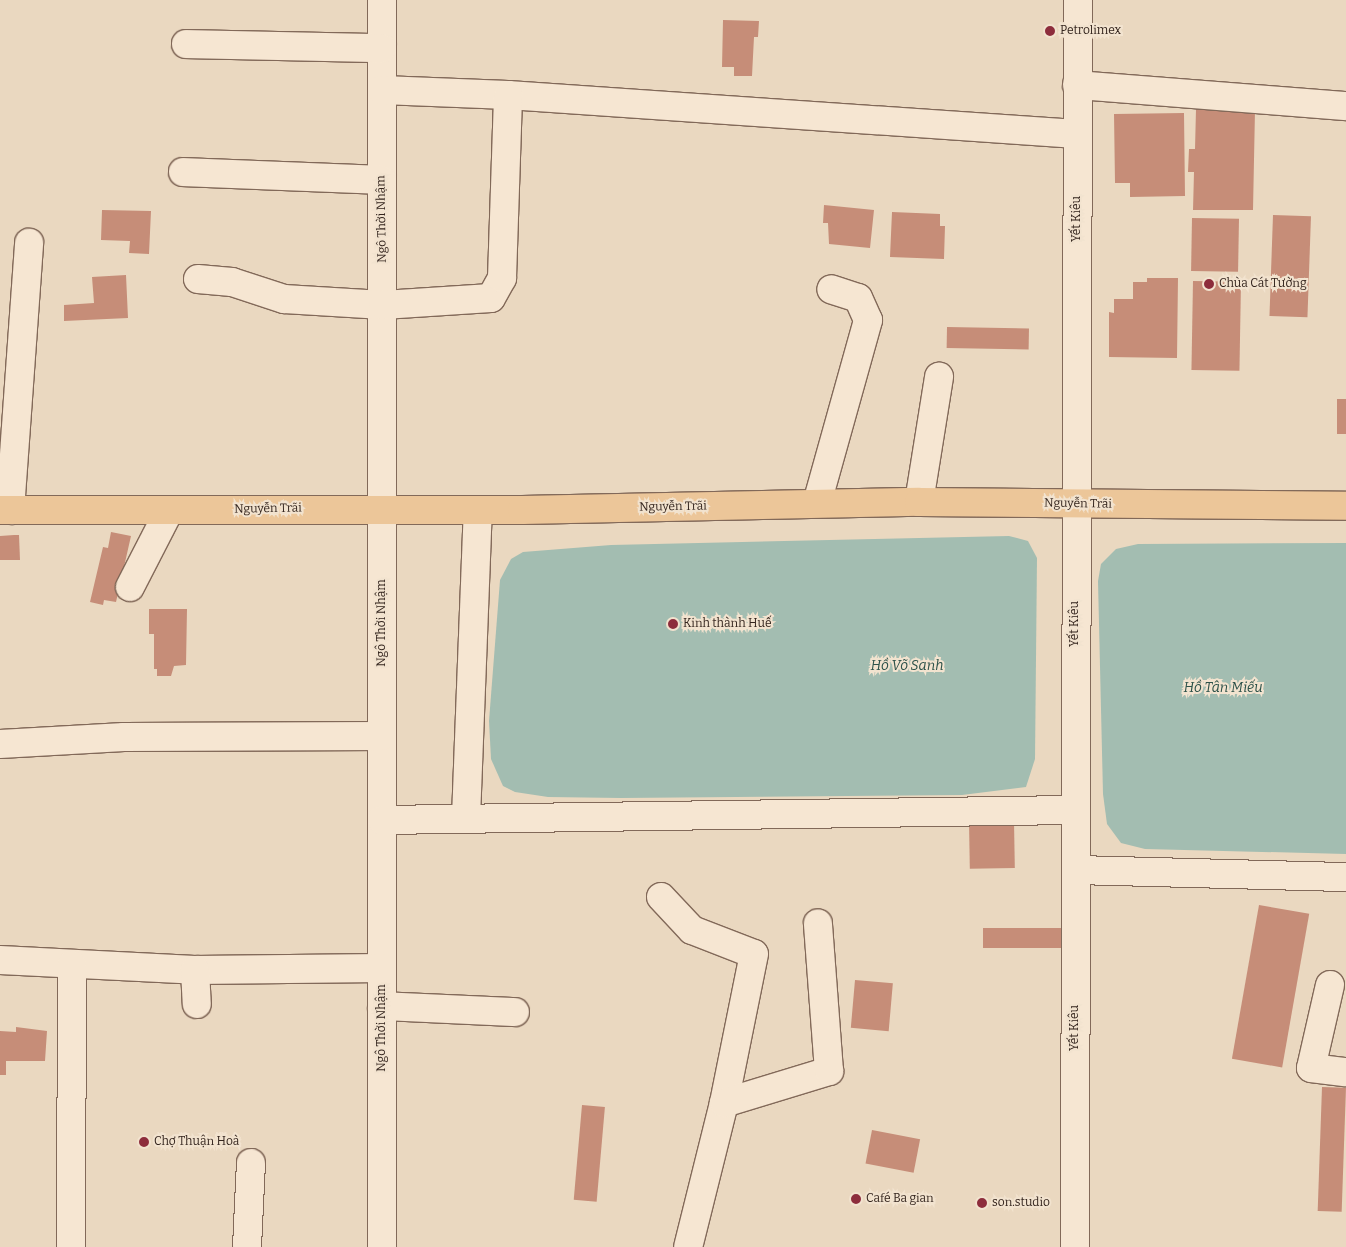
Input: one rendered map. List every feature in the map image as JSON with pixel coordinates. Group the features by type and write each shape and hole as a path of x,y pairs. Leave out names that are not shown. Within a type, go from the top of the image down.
{"main road":[{"name":"Nguyễn Trãi","path":"5,510 382,508 478,510 919,502 1076,505 1346,506"}],"street":[{"name":"Ngô Thời Nhậm","path":"382,0 382,1247"},
{"name":"Yết Kiêu","path":"1075,1247 1076,870 1074,810 1078,0"},
{"path":"186,44 382,48"},
{"path":"1077,85 1346,106"},
{"path":"382,90 508,95 1077,134"},
{"path":"198,279 232,282 284,298 383,305 491,298 502,278 508,95"},
{"path":"183,172 382,180"},
{"path":"5,510 28,244"},
{"path":"817,503 868,320 858,298 831,289"},
{"path":"919,502 939,377"},
{"path":"130,587 169,510"},
{"path":"466,818 478,510"},
{"path":"0,744 124,737 382,736"},
{"path":"382,820 1074,810"},
{"path":"1076,870 1346,877"},
{"path":"661,897 692,930 754,954 724,1103 688,1247"},
{"path":"724,1103 829,1071 818,923"},
{"path":"0,960 195,970 382,968"},
{"path":"71,1247 72,965"},
{"path":"195,970 197,1004"},
{"path":"1330,985 1311,1068 1346,1072"},
{"path":"382,1006 514,1012"},
{"path":"247,1247 251,1164"}],"water":[{"name":"Hồ Võ Sanh","path":"1009,536 1028,541 1037,558 1035,759 1026,787 962,795 621,798 548,797 515,792 503,786 491,759 489,721 500,580 511,559 523,552 611,545"},
{"name":"Hồ Tân Miếu","path":"1346,543 1346,854 1145,849 1121,843 1107,824 1103,794 1098,581 1101,564 1116,549 1138,544"}],"building":[{"path":"723,20 759,21 758,37 754,37 752,76 734,76 734,67 722,67"},
{"path":"1196,109 1255,110 1253,210 1193,210 1194,172 1188,172 1189,149 1195,149"},
{"path":"1184,113 1185,196 1130,197 1130,183 1115,183 1114,114"},
{"path":"824,205 874,210 870,248 829,244 828,223 823,223"},
{"path":"102,210 151,211 149,254 129,253 130,241 101,240"},
{"path":"892,212 940,214 940,226 945,226 944,259 890,257"},
{"path":"1273,215 1311,216 1307,317 1269,316"},
{"path":"1192,218 1239,219 1238,272 1191,271"},
{"path":"126,275 128,318 64,321 64,305 94,303 92,277"},
{"path":"1147,278 1178,278 1177,358 1109,357 1109,312 1114,313 1114,299 1133,299 1133,282 1147,282"},
{"path":"1193,281 1241,282 1239,371 1191,370"},
{"path":"947,327 1029,328 1029,349 947,348"},
{"path":"1337,399 1346,399 1346,434 1337,434"},
{"path":"111,532 131,536 116,602 104,600 103,605 90,602 103,547 108,548"},
{"path":"19,535 20,560 0,560 0,536"},
{"path":"149,609 187,609 186,665 174,666 171,676 157,676 157,669 154,669 154,634 149,634"},
{"path":"1014,821 1015,868 970,869 969,822"},
{"path":"1259,905 1309,914 1282,1067 1232,1059"},
{"path":"983,928 1073,928 1073,948 983,948"},
{"path":"855,980 893,983 889,1031 851,1028"},
{"path":"16,1027 47,1031 45,1061 6,1061 6,1075 0,1075 0,1031 16,1032"},
{"path":"1322,1087 1346,1088 1342,1212 1318,1211"},
{"path":"582,1105 605,1107 597,1202 574,1200"},
{"path":"872,1130 920,1139 914,1173 866,1163"}],"place":[{"name":"Petrolimex","path":"1050,31"},
{"name":"Chùa Cát Tường","path":"1209,284"},
{"name":"Kinh thành Huế","path":"673,624"},
{"name":"Chợ Thuận Hoà","path":"144,1142"},
{"name":"Café Ba gian","path":"856,1199"},
{"name":"son.studio","path":"982,1203"}]}
